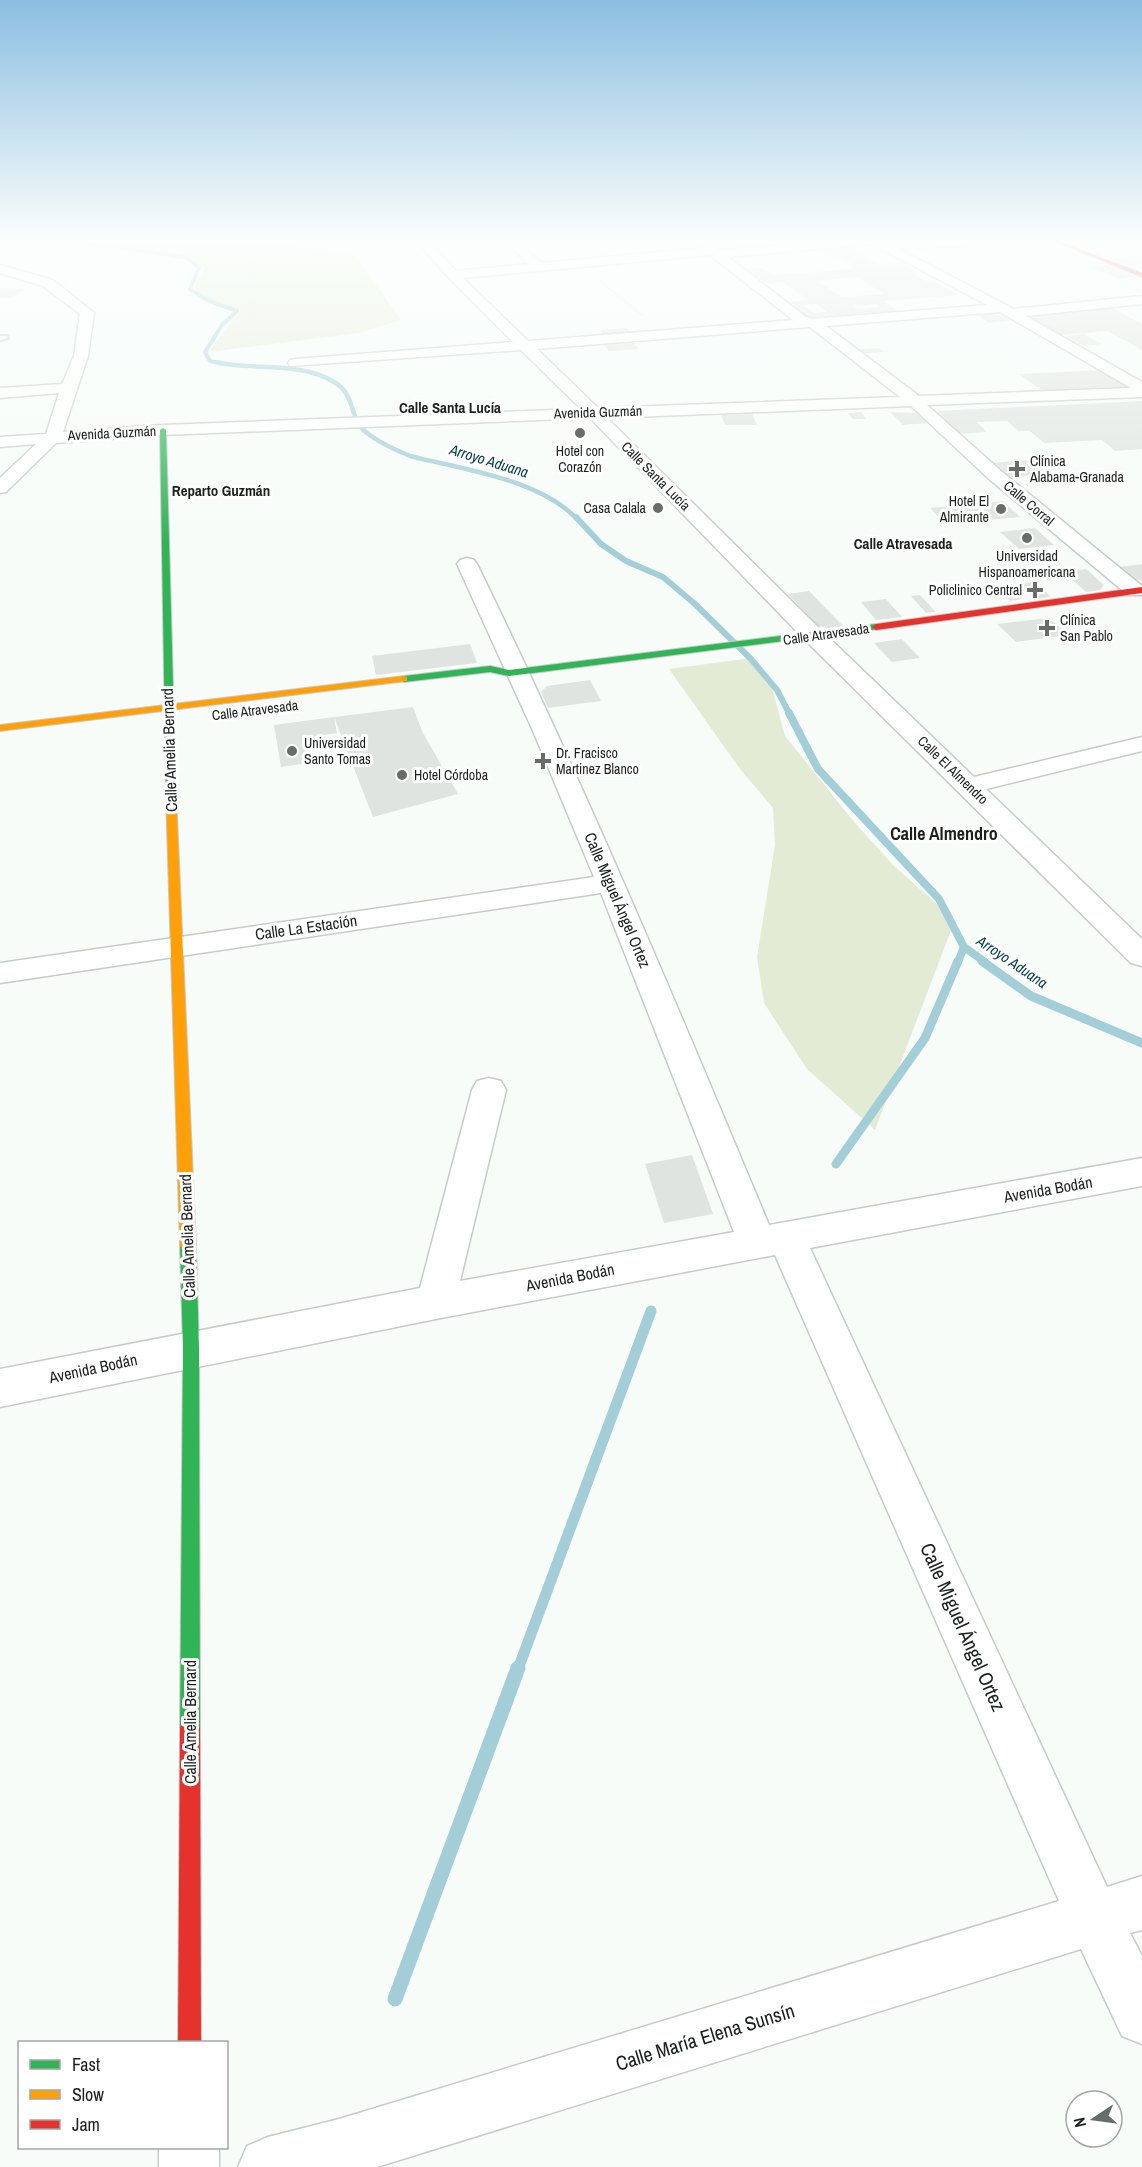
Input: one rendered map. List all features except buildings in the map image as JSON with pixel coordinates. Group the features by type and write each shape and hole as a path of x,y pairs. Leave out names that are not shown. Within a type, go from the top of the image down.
{"street":[{"path":"0,488 54,436 68,388 81,356 83,342"},
{"name":"Calle Santa Lucía","path":"522,342 814,636"},
{"path":"295,363 575,342"},
{"name":"Calle Corral","path":"832,342 913,403 995,476 1140,592"},
{"path":"1063,342 1142,388"},
{"path":"0,393 68,388"},
{"name":"Avenida Guzmán","path":"0,442 54,436 163,430 593,412 913,403 1142,392"},
{"name":"Calle Amelia Bernard","path":"163,430 167,715 178,945 191,1348 189,2041"},
{"name":"Calle Miguel Ángel Ortez","path":"467,564 772,1240 1118,1910 1142,2016"},
{"name":"Calle Atravesada","path":"0,741 167,715 348,692 490,669 514,672 672,654 1140,592"},
{"name":"Calle El Almendro","path":"814,636 1142,956"},
{"name":"Calle Atravesada","path":"0,728 167,715"},
{"path":"969,786 1142,744"},
{"name":"Calle La Estación","path":"0,973 178,945 612,883"},
{"path":"436,1302 489,1090"},
{"name":"Avenida Bodán","path":"0,1388 191,1348 1142,1172"},
{"name":"Calle María Elena Sunsín","path":"268,2167 339,2158 1118,1910"},
{"path":"189,2149 189,2167"}],"green space":[{"path":"217,342 287,342 209,352"},
{"path":"752,658 772,688 785,736 855,823 894,866 955,920 875,1130 807,1069 764,1003 757,957 775,845 773,808 740,769 669,669"}],"waterway":[{"name":"Arroyo Aduana","path":"211,342 205,352 210,361 223,364"},
{"name":"Arroyo Aduana","path":"216,362 292,369 321,375 340,386 350,401 359,425 383,443 410,456 499,477 521,485 561,505 577,519"},
{"name":"Arroyo Aduana","path":"576,517 601,544 626,561 663,577 695,604 751,659 777,690 790,715"},
{"name":"Arroyo Aduana","path":"789,713 818,769 939,899 964,947"},
{"path":"958,962 964,947"},
{"name":"Arroyo Aduana","path":"964,947 985,962"},
{"path":"836,1164 925,1038 958,961"},
{"name":"Arroyo Aduana","path":"982,961 1031,996 1142,1043"},
{"path":"518,1669 651,1311"},
{"path":"395,1999 518,1668"}],"traffic: fast":[{"path":"163,430 171,795"},
{"path":"404,679 490,669 509,673 876,627"},
{"path":"188,1246 191,1348 190,1728"}],"traffic: slow":[{"path":"0,728 404,679"},
{"path":"171,795 188,1246"}],"traffic: jam":[{"path":"876,627 1142,590"},
{"path":"189,2041 190,1728"}],"place":[{"name":"Hotel con Corazón","path":"580,433"},
{"name":"Clínica Alabama-Granada","path":"1017,469"},
{"name":"Casa Calala","path":"658,508"},
{"name":"Hotel El Almirante","path":"1001,509"},
{"name":"Universidad Hispanoamericana","path":"1027,538"},
{"name":"Policlinico Central","path":"1035,590"},
{"name":"Clínica San Pablo","path":"1047,628"},
{"name":"Universidad Santo Tomas","path":"292,751"},
{"name":"Dr. Fracisco Martinez Blanco","path":"543,761"},
{"name":"Hotel Córdoba","path":"402,775"}],"district":[{"name":"Calle Santa Lucía","path":"450,408"},
{"name":"Reparto Guzmán","path":"221,491"},
{"name":"Calle Atravesada","path":"903,544"},
{"name":"Calle Almendro","path":"944,834"}]}
